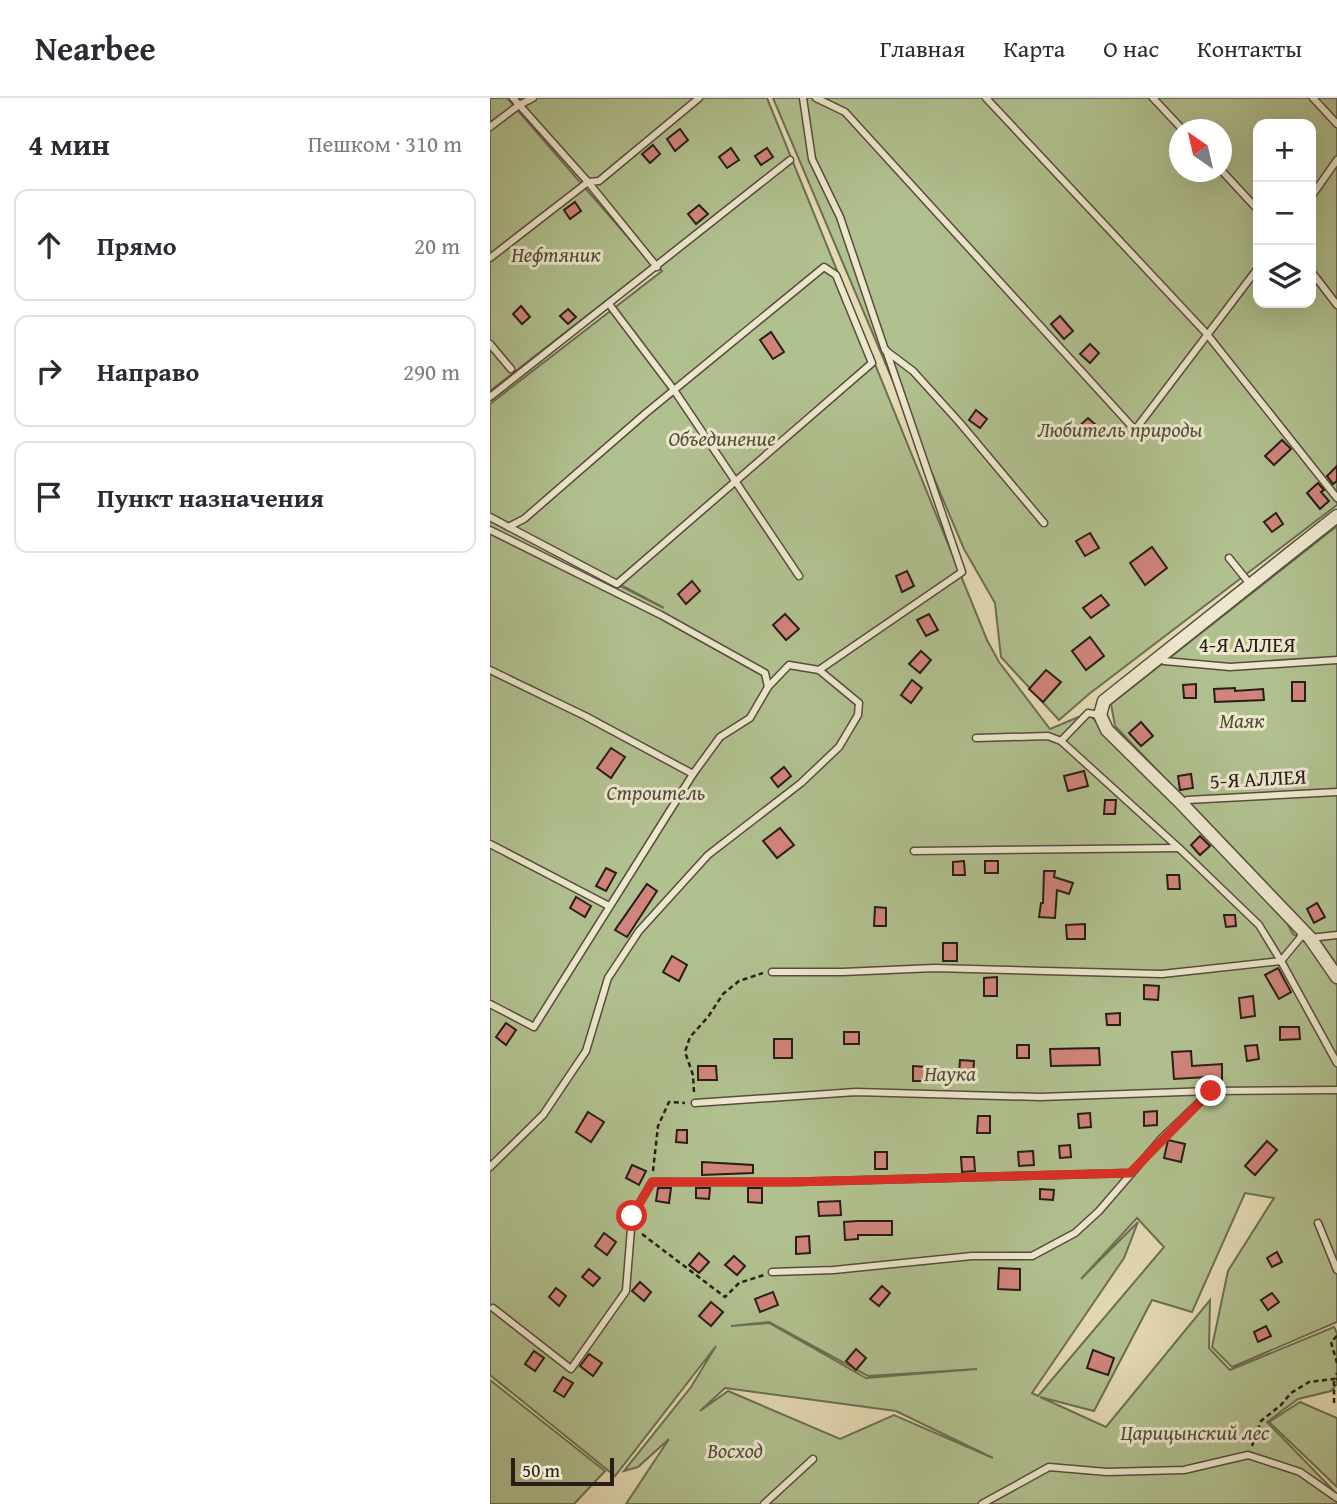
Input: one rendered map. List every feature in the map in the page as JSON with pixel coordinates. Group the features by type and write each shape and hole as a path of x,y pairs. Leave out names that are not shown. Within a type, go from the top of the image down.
{"street":[{"path":"1337,516 1104,701 1100,715 1107,730 1182,804 1306,935 1337,977"}],"lane":[{"path":"513,98 657,267"},
{"path":"490,127 533,98"},
{"path":"490,258 588,183 599,181 698,98"},
{"path":"803,98 812,159 840,217 962,572 819,670"},
{"path":"816,98 845,112 1135,430 1253,274"},
{"path":"986,98 1206,333 1337,498"},
{"path":"1153,98 1173,119"},
{"path":"1313,98 1337,124"},
{"path":"490,397 790,160"},
{"path":"1316,190 1337,160"},
{"path":"1232,182 1253,204"},
{"path":"490,517 508,527 617,584 872,362 836,275 824,267 674,390 524,519 508,527"},
{"path":"1316,278 1337,305"},
{"path":"609,304 674,390 799,576"},
{"path":"490,344 511,369"},
{"path":"886,350 929,388 1044,523"},
{"path":"490,530 661,615 742,660 765,673 768,687"},
{"path":"1229,558 1250,584"},
{"name":"4-Я АЛЛЕЯ","path":"1160,655 1164,661 1230,667 1337,660"},
{"path":"490,1004 534,1027 693,774 720,737 751,718 768,687 789,665 819,670 859,703 858,716 839,747 801,783 708,855 639,931 608,978 586,1051 543,1115 490,1167"},
{"path":"490,670 585,716 693,774"},
{"path":"1061,741 1088,713 1100,715"},
{"path":"976,738 1048,736 1061,741 1259,925 1337,1063"},
{"name":"5-Я АЛЛЕЯ","path":"1182,804 1186,800 1337,792"},
{"path":"490,844 608,906"},
{"path":"914,851 1179,848"},
{"path":"772,972 934,968 1162,974 1281,961 1300,938 1306,935 1337,935"},
{"path":"695,1103 856,1092 1040,1097 1337,1090"},
{"path":"772,1272 834,1270 972,1256 1032,1256 1075,1233 1099,1211 1130,1173 1211,1091"},
{"path":"493,1308 571,1369 626,1291 632,1216 652,1182 792,1182 1130,1173"},
{"path":"1318,1223 1337,1270"},
{"path":"982,1504 1049,1467 1107,1472 1184,1470 1248,1455 1300,1472 1337,1497"},
{"path":"764,1504 813,1459"}],"path":[{"path":"652,1182 657,1126 669,1102 695,1103 693,1075 685,1052 690,1037 708,1017 723,994 740,981 772,972"},
{"path":"631,1226 725,1297 739,1283 772,1272"},
{"path":"1337,1336 1331,1342 1337,1363"},
{"path":"1334,1403 1337,1373"},
{"path":"1248,1455 1261,1421 1281,1405 1291,1392 1309,1382 1336,1379"}],"green space":[{"name":"Нефтяник","path":"490,98 507,98 652,265 490,391"},
{"path":"518,98 767,98 987,640 999,662 1050,729 1088,713 1286,921 1293,934 1306,942 1337,985 1337,1322 1232,1367 1212,1347 1228,1271 1274,1198 1245,1193 1192,1312 1152,1300 1094,1411 1040,1397 1106,1427 1210,1300 1209,1348 1230,1370 1334,1327 1337,1333 1337,1384 1331,1391 1298,1399 1267,1422 1337,1494 1337,1504 626,1504 669,1439 638,1467 624,1471 691,1387 716,1346 615,1476 490,1375 490,520 664,608 490,515 490,404 662,271","holes":["1137,1218 1164,1247 1038,1396 1032,1393 1124,1258 1138,1222 1081,1279","769,1322 868,1376 977,1369 866,1378 769,1323 731,1326","725,1388 896,1411 993,1458 894,1415 840,1439 728,1391 700,1411"]},
{"name":"Любитель природы","path":"773,98 1337,98 1337,505 1089,694 1059,720 1001,657 995,603 964,549"},
{"name":"Маяк","path":"1337,526 1337,965 1316,936 1115,726 1111,704"},
{"path":"490,1380 605,1471 574,1504 490,1504"},
{"path":"1300,1402 1337,1418 1337,1487 1269,1422"}],"building":[{"path":"680,129 688,140 675,151 667,139"},
{"path":"653,145 660,154 650,163 642,154"},
{"path":"731,148 739,160 727,168 719,157"},
{"path":"767,148 773,157 761,165 755,156"},
{"path":"575,202 581,211 570,219 564,210"},
{"path":"699,205 708,214 696,224 688,214"},
{"path":"521,306 530,317 522,324 513,314"},
{"path":"568,309 576,317 568,324 560,316"},
{"path":"1060,316 1073,331 1064,339 1051,324"},
{"path":"771,332 784,352 773,359 760,340"},
{"path":"1090,344 1099,353 1090,363 1080,354"},
{"path":"976,410 987,419 980,428 969,420"},
{"path":"1088,418 1097,426 1084,439 1075,430"},
{"path":"1282,440 1291,449 1274,465 1265,456"},
{"path":"1337,466 1337,481 1333,484 1327,476"},
{"path":"1318,483 1324,490 1321,492 1329,501 1320,509 1307,493"},
{"path":"1276,513 1283,524 1272,532 1264,522"},
{"path":"1090,533 1099,548 1085,556 1076,541"},
{"path":"1152,547 1167,568 1145,585 1130,563"},
{"path":"907,571 914,586 902,592 896,576"},
{"path":"692,581 700,591 686,604 678,594"},
{"path":"1101,595 1109,605 1091,618 1083,608"},
{"path":"785,614 799,629 786,640 773,625"},
{"path":"929,614 938,630 926,636 917,620"},
{"path":"1090,637 1104,656 1086,670 1072,651"},
{"path":"921,651 931,660 920,673 909,664"},
{"path":"1046,670 1061,682 1043,702 1029,689"},
{"path":"912,680 922,688 911,703 901,695"},
{"path":"1292,682 1305,682 1305,701 1292,701"},
{"path":"1196,684 1196,698 1184,698 1183,685"},
{"path":"1235,688 1235,691 1263,689 1264,700 1215,702 1214,689"},
{"path":"1141,722 1153,736 1141,746 1129,733"},
{"path":"611,748 625,757 611,778 597,768"},
{"path":"784,767 791,776 778,787 771,778"},
{"path":"1084,771 1088,786 1068,791 1064,776"},
{"path":"1191,774 1193,788 1180,790 1178,776"},
{"path":"1105,800 1116,800 1115,814 1104,814"},
{"path":"780,828 794,845 777,858 763,841"},
{"path":"1200,836 1210,846 1200,855 1191,845"},
{"path":"964,861 965,875 953,875 953,862"},
{"path":"985,861 998,861 998,873 985,873"},
{"path":"606,868 616,873 606,891 596,886"},
{"path":"1044,871 1055,871 1054,877 1073,883 1069,894 1057,890 1055,918 1039,917 1043,903"},
{"path":"1167,875 1179,875 1180,889 1168,889"},
{"path":"647,884 657,891 627,937 615,930"},
{"path":"576,897 591,906 585,917 570,908"},
{"path":"1317,903 1325,917 1314,923 1307,909"},
{"path":"875,907 886,908 886,926 874,926"},
{"path":"1224,915 1235,915 1236,926 1226,927"},
{"path":"1085,924 1085,939 1067,939 1066,925"},
{"path":"943,943 957,943 957,961 943,961"},
{"path":"672,956 687,965 679,981 663,972"},
{"path":"1278,968 1291,992 1279,999 1265,975"},
{"path":"997,977 997,996 984,996 984,978"},
{"path":"1144,985 1159,986 1158,1000 1144,999"},
{"path":"1253,996 1255,1016 1241,1018 1239,998"},
{"path":"1120,1013 1120,1025 1107,1025 1106,1014"},
{"path":"506,1023 516,1030 506,1045 496,1037"},
{"path":"1280,1027 1299,1027 1300,1039 1280,1040"},
{"path":"844,1032 859,1032 859,1044 844,1044"},
{"path":"774,1039 792,1039 792,1058 774,1058"},
{"path":"1017,1045 1029,1045 1029,1058 1017,1058"},
{"path":"1257,1045 1259,1059 1247,1061 1245,1046"},
{"path":"1099,1048 1100,1065 1051,1066 1050,1049"},
{"path":"1191,1051 1192,1066 1222,1064 1222,1080 1207,1080 1207,1077 1174,1079 1172,1052"},
{"path":"960,1060 974,1061 973,1075 959,1075"},
{"path":"698,1066 716,1066 717,1080 698,1080"},
{"path":"913,1066 926,1067 926,1081 913,1081"},
{"path":"1157,1111 1157,1125 1144,1126 1144,1112"},
{"path":"588,1112 604,1122 591,1142 576,1132"},
{"path":"1090,1113 1091,1127 1079,1128 1078,1114"},
{"path":"978,1116 990,1116 990,1133 977,1133"},
{"path":"677,1130 687,1130 687,1143 676,1142"},
{"path":"1168,1140 1185,1144 1181,1162 1164,1158"},
{"path":"1267,1141 1277,1150 1255,1175 1245,1166"},
{"path":"1070,1145 1071,1157 1060,1158 1059,1146"},
{"path":"1033,1151 1034,1165 1019,1166 1018,1152"},
{"path":"875,1152 887,1152 887,1169 875,1169"},
{"path":"961,1157 974,1157 975,1171 962,1172"},
{"path":"702,1162 753,1165 753,1173 702,1175"},
{"path":"632,1165 646,1171 639,1185 626,1178"},
{"path":"658,1188 671,1188 669,1203 656,1201"},
{"path":"696,1188 710,1188 709,1199 696,1198"},
{"path":"748,1188 762,1188 762,1203 748,1202"},
{"path":"1040,1189 1054,1190 1053,1200 1040,1199"},
{"path":"840,1201 841,1215 819,1216 818,1202"},
{"path":"892,1221 892,1235 858,1235 858,1239 845,1240 844,1222"},
{"path":"604,1233 616,1242 607,1255 595,1246"},
{"path":"809,1236 810,1253 796,1254 796,1237"},
{"path":"1277,1252 1282,1262 1272,1267 1267,1258"},
{"path":"699,1253 709,1262 699,1273 689,1265"},
{"path":"734,1256 745,1266 737,1275 725,1265"},
{"path":"999,1268 1020,1269 1020,1290 998,1289"},
{"path":"589,1269 600,1278 593,1286 582,1277"},
{"path":"640,1282 651,1292 644,1301 632,1291"},
{"path":"882,1286 890,1293 879,1306 870,1299"},
{"path":"556,1288 566,1296 559,1306 549,1297"},
{"path":"773,1292 778,1305 760,1312 755,1299"},
{"path":"1272,1293 1279,1302 1268,1310 1261,1300"},
{"path":"711,1302 723,1312 711,1326 699,1316"},
{"path":"1266,1326 1271,1336 1258,1342 1254,1332"},
{"path":"856,1349 866,1358 856,1370 846,1361"},
{"path":"1093,1350 1114,1358 1108,1375 1087,1368"},
{"path":"534,1351 544,1358 535,1371 525,1364"},
{"path":"589,1354 602,1363 593,1376 580,1366"},
{"path":"563,1377 573,1383 564,1397 554,1391"}],"route":[{"path":"632,1216 652,1182 792,1182 1130,1173 1211,1091"}],"park label":[{"name":"Объединение","path":"722,439"},
{"name":"Строитель","path":"656,793"},
{"name":"Наука","path":"950,1074"},
{"name":"Царицынский лес","path":"1195,1433"},
{"name":"Восход","path":"735,1451"}]}
